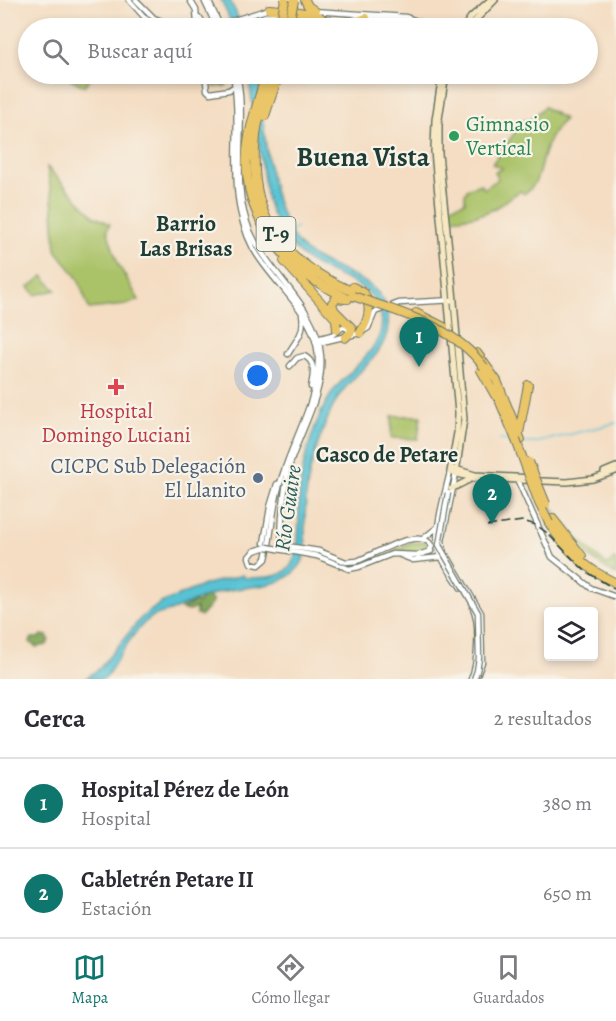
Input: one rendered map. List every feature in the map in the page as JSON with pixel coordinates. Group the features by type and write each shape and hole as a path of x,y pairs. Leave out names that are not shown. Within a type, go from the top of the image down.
{"highway":[{"path":"267,9 275,5 278,0"},
{"path":"285,16 290,0"},
{"path":"287,18 290,0"},
{"path":"305,0 308,6 322,18"},
{"path":"267,9 317,14"},
{"path":"251,118 260,84"},
{"name":"T-9","path":"263,84 251,118 255,134 255,174 261,206 268,223 297,261 352,296 436,322 471,345 497,381 556,535 574,555 616,583"},
{"name":"T-9","path":"269,84 255,134 247,152 251,204 262,227 280,251 315,281 430,327 456,343 483,368 518,438"},
{"path":"255,134 267,112 276,84"},
{"path":"262,227 279,255 336,319 334,333"},
{"path":"286,248 315,268 362,291 372,310 367,320 353,335"},
{"path":"352,296 336,298 332,303 334,310 351,327 353,335"},
{"path":"518,438 528,385"},
{"name":"T-9","path":"551,521 586,559 616,578"}],"main road":[{"path":"470,18 490,0"},
{"path":"478,18 495,0"},
{"path":"441,84 434,140 452,298 458,413 453,470"},
{"path":"444,84 439,118 439,154 464,419 459,457 453,470"},
{"path":"459,457 463,467 472,476"},
{"path":"453,470 472,476 518,481 580,481 616,469"},
{"path":"449,489 472,476 573,478 592,476 616,469"}],"street":[{"path":"129,0 146,18"},
{"path":"136,0 154,18"},
{"path":"191,0 198,18"},
{"path":"191,0 199,18"},
{"path":"206,0 214,18"},
{"path":"240,18 267,9"},
{"path":"328,12 330,18"},
{"path":"317,14 328,12 409,18"},
{"path":"260,18 273,14 304,17"},
{"path":"356,18 366,18"},
{"path":"208,84 209,90 228,89 236,84 240,189 247,224 262,254 298,300 314,326 321,332 334,333"},
{"path":"228,89 238,97"},
{"path":"238,97 236,190 242,223 260,259 308,323 321,355 319,383 275,501 267,556 259,565 249,559 252,552 265,546 278,549 291,548 318,553 351,563 406,541 425,537 439,526"},
{"path":"372,310 396,304 452,298"},
{"path":"288,354 302,333 301,312"},
{"path":"265,546 274,490 288,466 317,375 318,355 314,326"},
{"path":"345,327 353,335 336,340 317,342 345,327"},
{"path":"321,355 326,346 336,340"},
{"path":"290,366 302,356 308,357 312,362 309,404"},
{"path":"288,466 281,536 283,543 291,548"},
{"path":"453,470 439,545 478,613 479,658 474,679"},
{"path":"518,481 552,557 591,588 616,597"},
{"path":"449,489 439,526 442,557 472,605 476,617 474,679"},
{"path":"440,541 449,489"},
{"path":"425,537 440,541"},
{"path":"425,537 432,544 429,552"},
{"path":"406,541 406,550 410,554"},
{"path":"318,553 349,569 388,554 429,552 441,548"},
{"path":"441,548 481,614 482,663 474,679"},
{"path":"398,554 413,560 442,557"}],"green space":[{"path":"213,84 228,84 226,86 214,87"},
{"path":"544,107 564,119 549,141 533,186 524,194 521,191 486,212 451,219 450,207 465,202 465,193 469,188 481,184 484,189 498,179 495,172 502,168 492,164 524,120 530,120"},
{"path":"47,167 94,216 110,224 107,230 118,264 139,300 126,305 89,309 78,279 56,250"},
{"path":"43,276 56,290 35,295 29,287"},
{"path":"392,416 421,416 418,439 391,438"},
{"path":"550,504 599,559 608,565 614,559 616,560 616,575 577,545 561,526"},
{"path":"409,543 430,544 431,549 419,553 392,552"},
{"path":"208,596 213,602 201,616 196,614 196,608 188,611 181,609 196,602 198,604 201,599"},
{"path":"42,635 49,639 47,645 36,647 30,642 32,638"}],"water":[{"path":"221,0 230,0 238,18 229,18"},
{"name":"Río Guaire","path":"250,84 259,84 265,141 274,190 290,231 301,247 313,256 370,286 381,296 387,309 388,327 381,347 339,396 331,410 314,456 306,494 306,550 303,559 290,575 282,580 218,593 154,616 137,631 106,677 85,679 100,668 141,618 161,603 207,584 243,575 245,578 274,576 289,568 296,552 302,477 315,426 332,393 366,356 379,335 382,324 376,301 359,286 316,266 293,248 278,226 267,200"}],"waterway":[{"path":"289,232 297,227"},
{"path":"520,443 535,443 616,423"},
{"path":"500,439 513,443"}],"railway":[{"path":"487,526 523,521 536,525 585,571 616,590"}],"place":[{"name":"Gimnasio Vertical","path":"454,136"},
{"name":"Hospital Pérez de León","path":"419,367"},
{"name":"Hospital Domingo Luciani","path":"116,387"},
{"name":"CICPC Sub Delegación El Llanito","path":"258,478"},
{"name":"Cabletrén Petare II","path":"492,524"}],"district":[{"name":"Buena Vista","path":"363,157"},
{"name":"Barrio Las Brisas","path":"186,236"},
{"name":"Casco de Petare","path":"387,455"}]}
